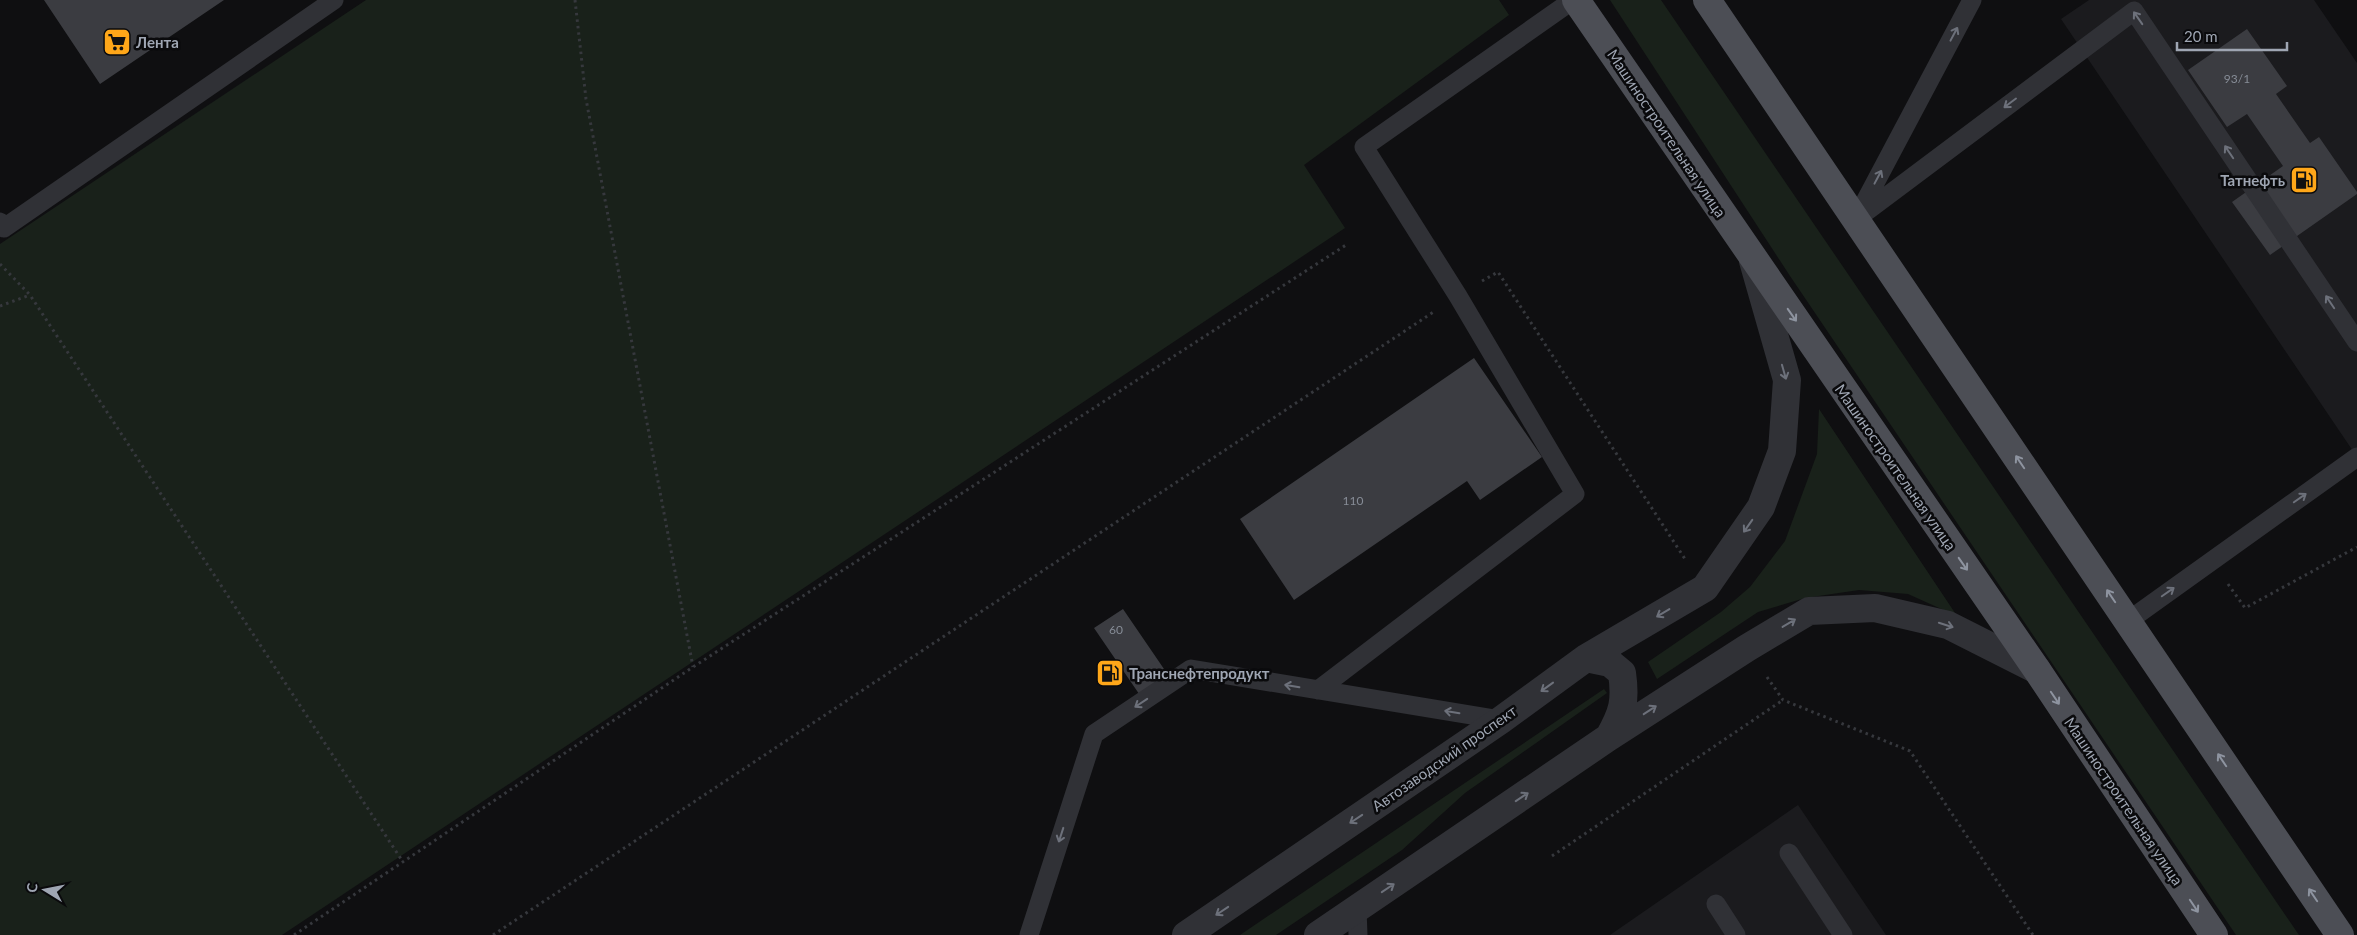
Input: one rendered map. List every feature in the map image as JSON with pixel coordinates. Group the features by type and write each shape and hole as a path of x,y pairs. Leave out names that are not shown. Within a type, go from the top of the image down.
{"main road":[{"name":"Машиностроительная улица","path":"1575,0 2037,670 2214,935"},
{"path":"1707,0 2340,935"}],"street":[{"name":"Автозаводский проспект","path":"1186,935 1501,720 1586,658 1705,588 1761,507 1782,451 1787,380 1752,257"},
{"path":"1318,935 1358,922 1610,737 1747,648 1809,611 1875,608 1948,625 2037,670"},
{"path":"1586,658 1610,663 1622,673 1625,695 1621,715 1610,737"}],"lane":[{"path":"0,222 4,228 334,0"},
{"path":"1318,690 1575,494 1458,296 1364,146 1575,0"},
{"path":"1855,220 1972,0"},
{"path":"1855,220 2134,11 2357,342"},
{"path":"2128,621 2357,458"},
{"path":"1029,935 1094,734 1192,669 1501,720"},
{"path":"1789,853 1844,935"},
{"path":"1716,904 1736,935"}],"path":[{"path":"574,0 586,99 693,667"},
{"path":"294,935 693,667 1346,245"},
{"path":"0,264 30,295 403,862"},
{"path":"493,935 1458,296 1498,272 1688,564"},
{"path":"0,306 30,295"},
{"path":"2212,561 2245,608 2357,547"},
{"path":"1767,677 1783,700 1910,752 2033,935"},
{"path":"1552,856 1783,700"}],"shaded area":[{"path":"366,0 1499,0 1509,15 1304,165 1345,228 282,935 0,935 0,244"},
{"path":"1610,0 1661,0 2299,935 2236,935 1790,276"},
{"path":"2089,0 2314,0 2357,63 2357,457 2061,19"},
{"path":"1819,409 1957,616 1908,594 1859,590 1805,598 1758,612 1657,679 1648,662 1721,612 1750,587 1785,541 1817,454"},
{"path":"1604,689 1607,693 1465,793 1402,850 1276,935 1240,935"},
{"path":"1798,805 1886,935 1610,935"}],"building":[{"name":"Лента","path":"44,0 224,0 100,84"},
{"path":"2247,29 2287,86 2276,94 2310,143 2319,137 2357,192 2357,194 2270,255 2232,202 2283,166 2247,114 2227,127 2188,70"},
{"path":"1474,358 1542,457 1480,500 1467,481 1294,600 1240,519"},
{"path":"1123,609 1177,688 1148,707 1094,628"}],"place":[{"name":"Лента","path":"117,42"},
{"name":"Татнефть","path":"2304,180"},
{"name":"Транснефтепродукт","path":"1110,673"}]}
